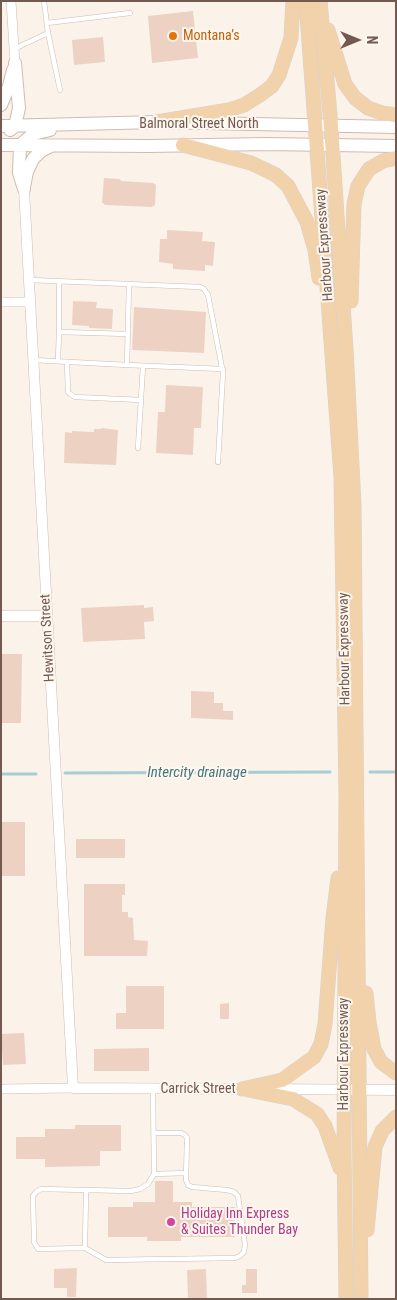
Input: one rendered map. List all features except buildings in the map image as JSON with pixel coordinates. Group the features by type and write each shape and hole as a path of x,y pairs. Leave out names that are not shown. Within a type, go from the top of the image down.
{"main road":[{"path":"157,122 229,110 244,105 272,86 279,75 291,38 293,1"},
{"name":"Harbour Expressway","path":"306,1 341,477 346,810 344,1089 346,1299"},
{"path":"320,2 345,84 355,98 368,108 396,115"},
{"name":"Harbour Expressway","path":"320,2 331,126 349,394 355,533 361,1299"},
{"path":"1,105 9,86 15,63"},
{"path":"1,135 15,126 19,108 15,63"},
{"name":"Balmoral Street North","path":"1,126 157,122 396,127"},
{"path":"24,189 19,173 20,145 33,134 43,131 122,124"},
{"name":"Balmoral Street North","path":"1,145 396,146"},
{"path":"183,145 252,163 276,175 288,186 307,222 315,250 334,364"},
{"path":"24,189 27,172 33,159 41,151 51,146"},
{"path":"349,394 354,204 358,186 369,169 383,161 396,158"},
{"path":"242,1089 282,1080 314,1058 321,1044 325,1024 333,918 346,810"},
{"path":"358,917 369,1022 374,1049 381,1062 396,1073"},
{"path":"242,1089 293,1100 317,1114 325,1126 344,1183"},
{"path":"361,1275 370,1214 375,1147 382,1131 396,1117"}],"street":[{"path":"11,1 15,63"},
{"name":"Hewitson Street","path":"24,189 74,1088"},
{"path":"1,302 29,302"},
{"path":"1,616 47,616"},
{"name":"Carrick Street","path":"1,1089 396,1090"}],"lane":[{"path":"44,1 48,33 60,90"},
{"path":"47,23 130,13"},
{"path":"14,49 48,33"},
{"path":"28,280 200,288 204,290 208,295 222,369 218,462"},
{"path":"58,361 59,282"},
{"path":"127,365 129,285"},
{"path":"59,332 128,334"},
{"path":"33,360 222,369"},
{"path":"67,362 68,392 75,397 141,400"},
{"path":"138,448 143,366"},
{"path":"154,1089 154,1132 154,1174 148,1184 140,1189 131,1191 41,1189 33,1196 34,1242 38,1249 85,1248 106,1260 235,1258 244,1252 245,1245 238,1196 234,1192 227,1190 188,1185 186,1180 187,1138 181,1133 154,1132"},
{"path":"154,1174 186,1173"},
{"path":"85,1248 86,1190"}],"waterway":[{"name":"Intercity drainage","path":"65,773 330,772"},
{"name":"Intercity drainage","path":"370,772 396,772"},
{"name":"Intercity drainage","path":"1,774 36,774"}],"place":[{"name":"Montana’s","path":"173,36"},
{"name":"Holiday Inn Express & Suites Thunder Bay","path":"171,1222"}]}
